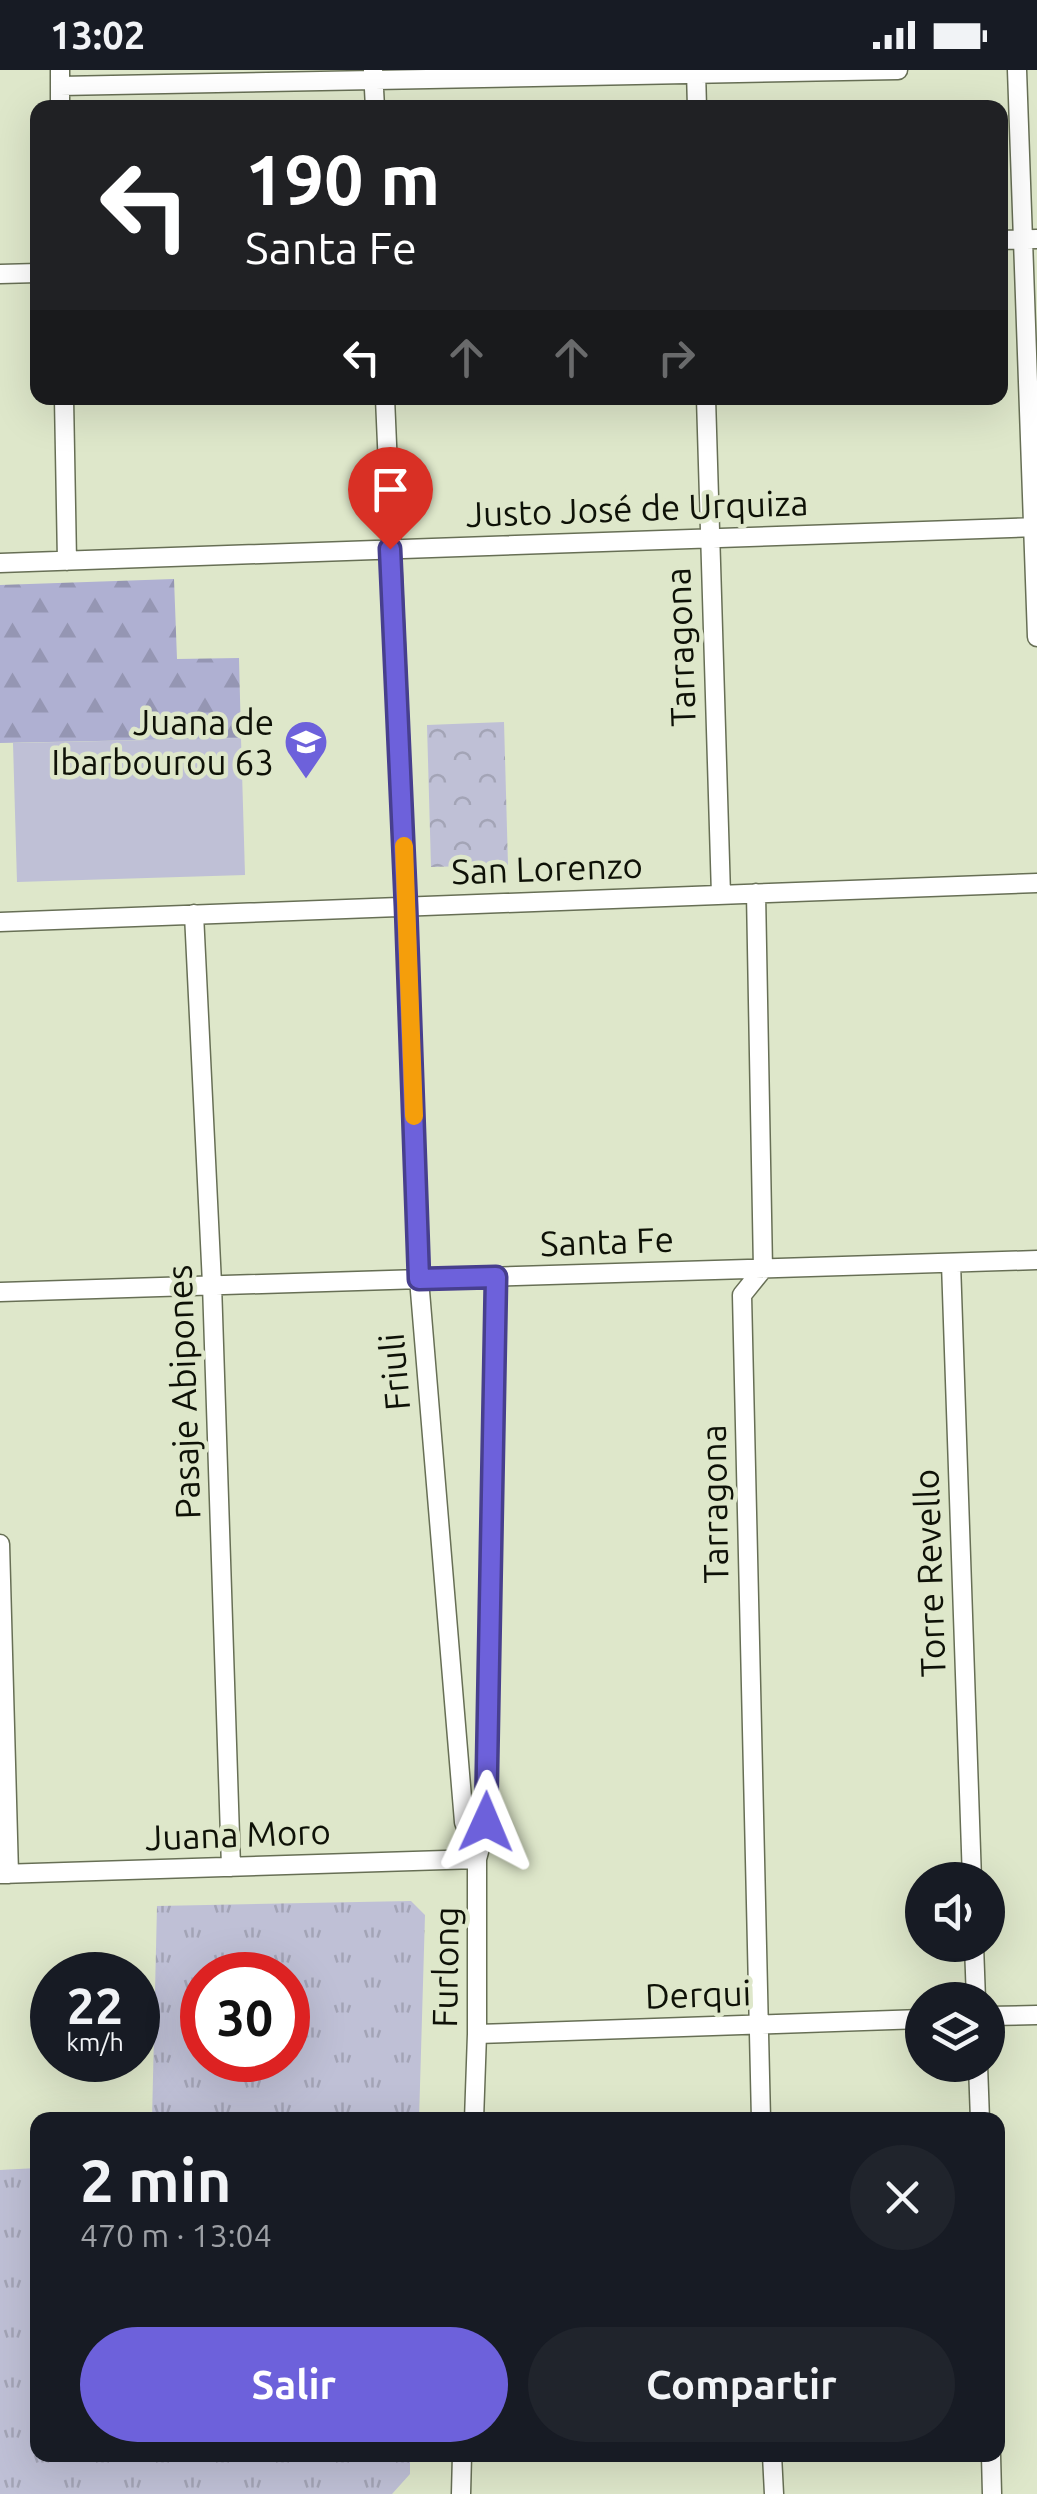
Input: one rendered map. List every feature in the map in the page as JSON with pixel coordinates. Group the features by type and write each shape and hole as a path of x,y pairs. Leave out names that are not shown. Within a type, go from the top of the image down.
{"street":[{"path":"60,78 898,70"},
{"path":"1017,70 1030,239 1037,637"},
{"path":"696,72 697,100"},
{"path":"374,75 375,100"},
{"path":"0,274 30,272"},
{"path":"64,405 67,561"},
{"name":"Friuli","path":"385,405 419,1279 464,1822 477,1859"},
{"name":"Tarragona","path":"706,405 720,894"},
{"name":"Justo José de Urquiza","path":"0,563 1035,527"},
{"name":"San Lorenzo","path":"0,922 1037,882"},
{"name":"Tarragona","path":"756,893 763,1269 742,1294 761,2112"},
{"name":"Pasaje Abipones","path":"194,914 212,1284 232,1867"},
{"name":"Santa Fe","path":"0,1292 1037,1260"},
{"name":"Torre Revello","path":"950,1263 971,1862"},
{"name":"Furlong","path":"474,2112 477,1859 486,1822 496,1277"},
{"path":"0,1544 5,1874"},
{"name":"Juana Moro","path":"5,1874 477,1859"},
{"path":"1005,2016 1037,2015"},
{"name":"Derqui","path":"477,2034 905,2019"},
{"path":"979,2082 980,2112"},
{"path":"461,2494 462,2462"},
{"path":"772,2462 774,2494"},
{"path":"991,2462 992,2494"}],"green space":[{"path":"174,579 177,659 239,658 241,738 0,743 0,585"},
{"path":"504,722 508,865 431,867 427,725"},
{"path":"241,738 245,875 17,882 13,743"},
{"path":"411,1901 425,1915 419,2112 152,2112 153,2082 160,2082 157,1906"},
{"path":"30,2168 30,2462 410,2462 410,2474 392,2494 0,2494 0,2170"}],"slow traffic":[{"path":"404,846 414,1116"}],"place":[{"name":"Juana de Ibarbourou 63","path":"306,780"}],"route":[{"path":"390,549 419,1279 496,1277 486,1822"}]}
